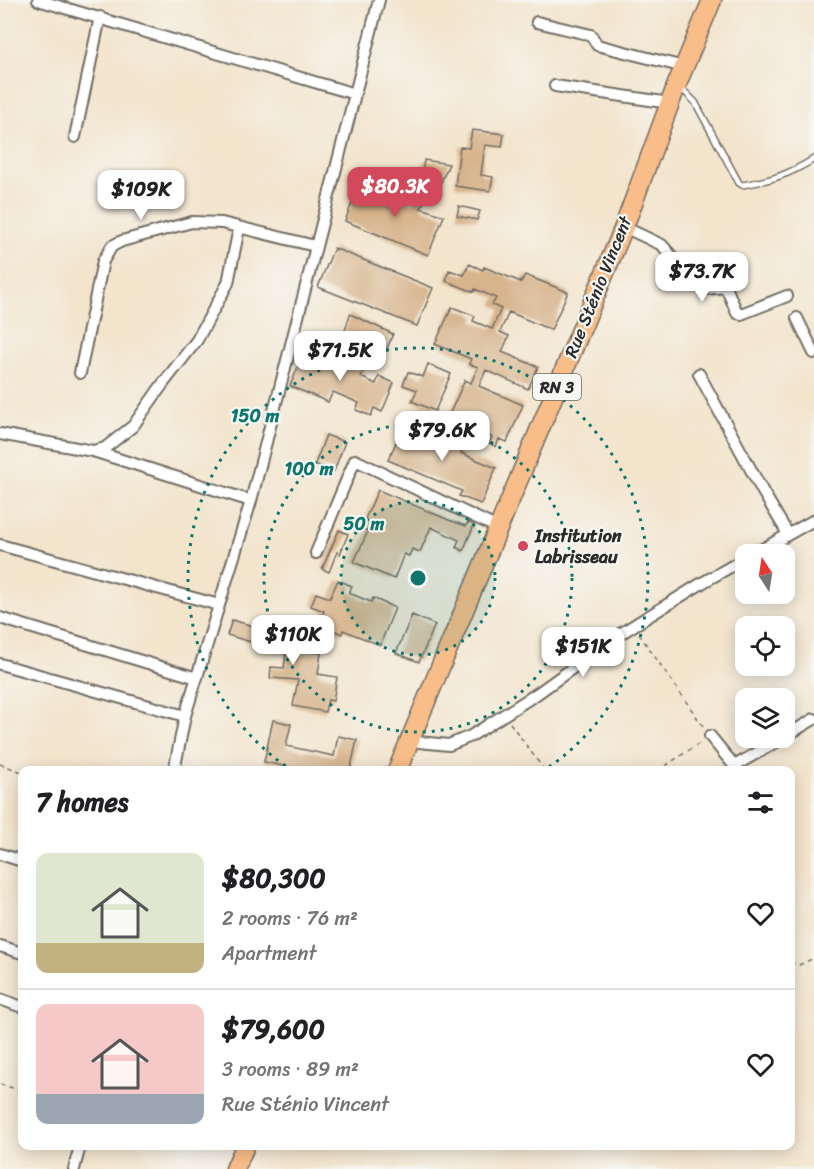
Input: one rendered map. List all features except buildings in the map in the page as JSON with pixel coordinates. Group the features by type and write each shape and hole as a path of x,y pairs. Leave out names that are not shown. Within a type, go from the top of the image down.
{"main road":[{"name":"Rue Sténio Vincent","path":"399,766 624,227 677,84 712,0"},
{"path":"235,1169 243,1150"}],"street":[{"path":"38,0 356,93"},
{"path":"175,766 185,716 251,501 379,0"},
{"path":"75,137 100,17"},
{"path":"537,22 591,35 597,45 684,67"},
{"path":"555,86 670,104"},
{"path":"80,373 103,261 112,246 192,222 222,224 315,246"},
{"path":"624,227 663,245 696,284 705,289 726,287 737,313 741,314 787,296"},
{"path":"93,451 105,448 133,426 197,340 228,283 239,228"},
{"path":"797,318 814,353"},
{"path":"699,374 788,534"},
{"path":"0,434 93,451 251,501"},
{"path":"316,553 355,460 498,528"},
{"path":"771,544 814,520"},
{"path":"0,545 219,605"},
{"path":"409,741 449,746 471,736 633,626 735,565"},
{"path":"0,618 197,678"},
{"path":"0,664 185,716"},
{"path":"795,731 814,719"},
{"path":"710,736 736,765 766,748"},
{"path":"0,854 18,860"},
{"path":"0,946 18,951"},
{"path":"0,999 18,1005"},
{"path":"74,1169 79,1150"}],"lane":[{"path":"677,84 695,102 739,183 766,181 788,174 814,159"}],"path":[{"path":"633,626 710,736 665,766"},
{"path":"504,714 541,766"},
{"path":"0,764 18,770"},
{"path":"795,964 799,965 814,958"},
{"path":"0,1084 18,1089"}],"place":[{"name":"Institution Labrisseau","path":"523,546"}]}
